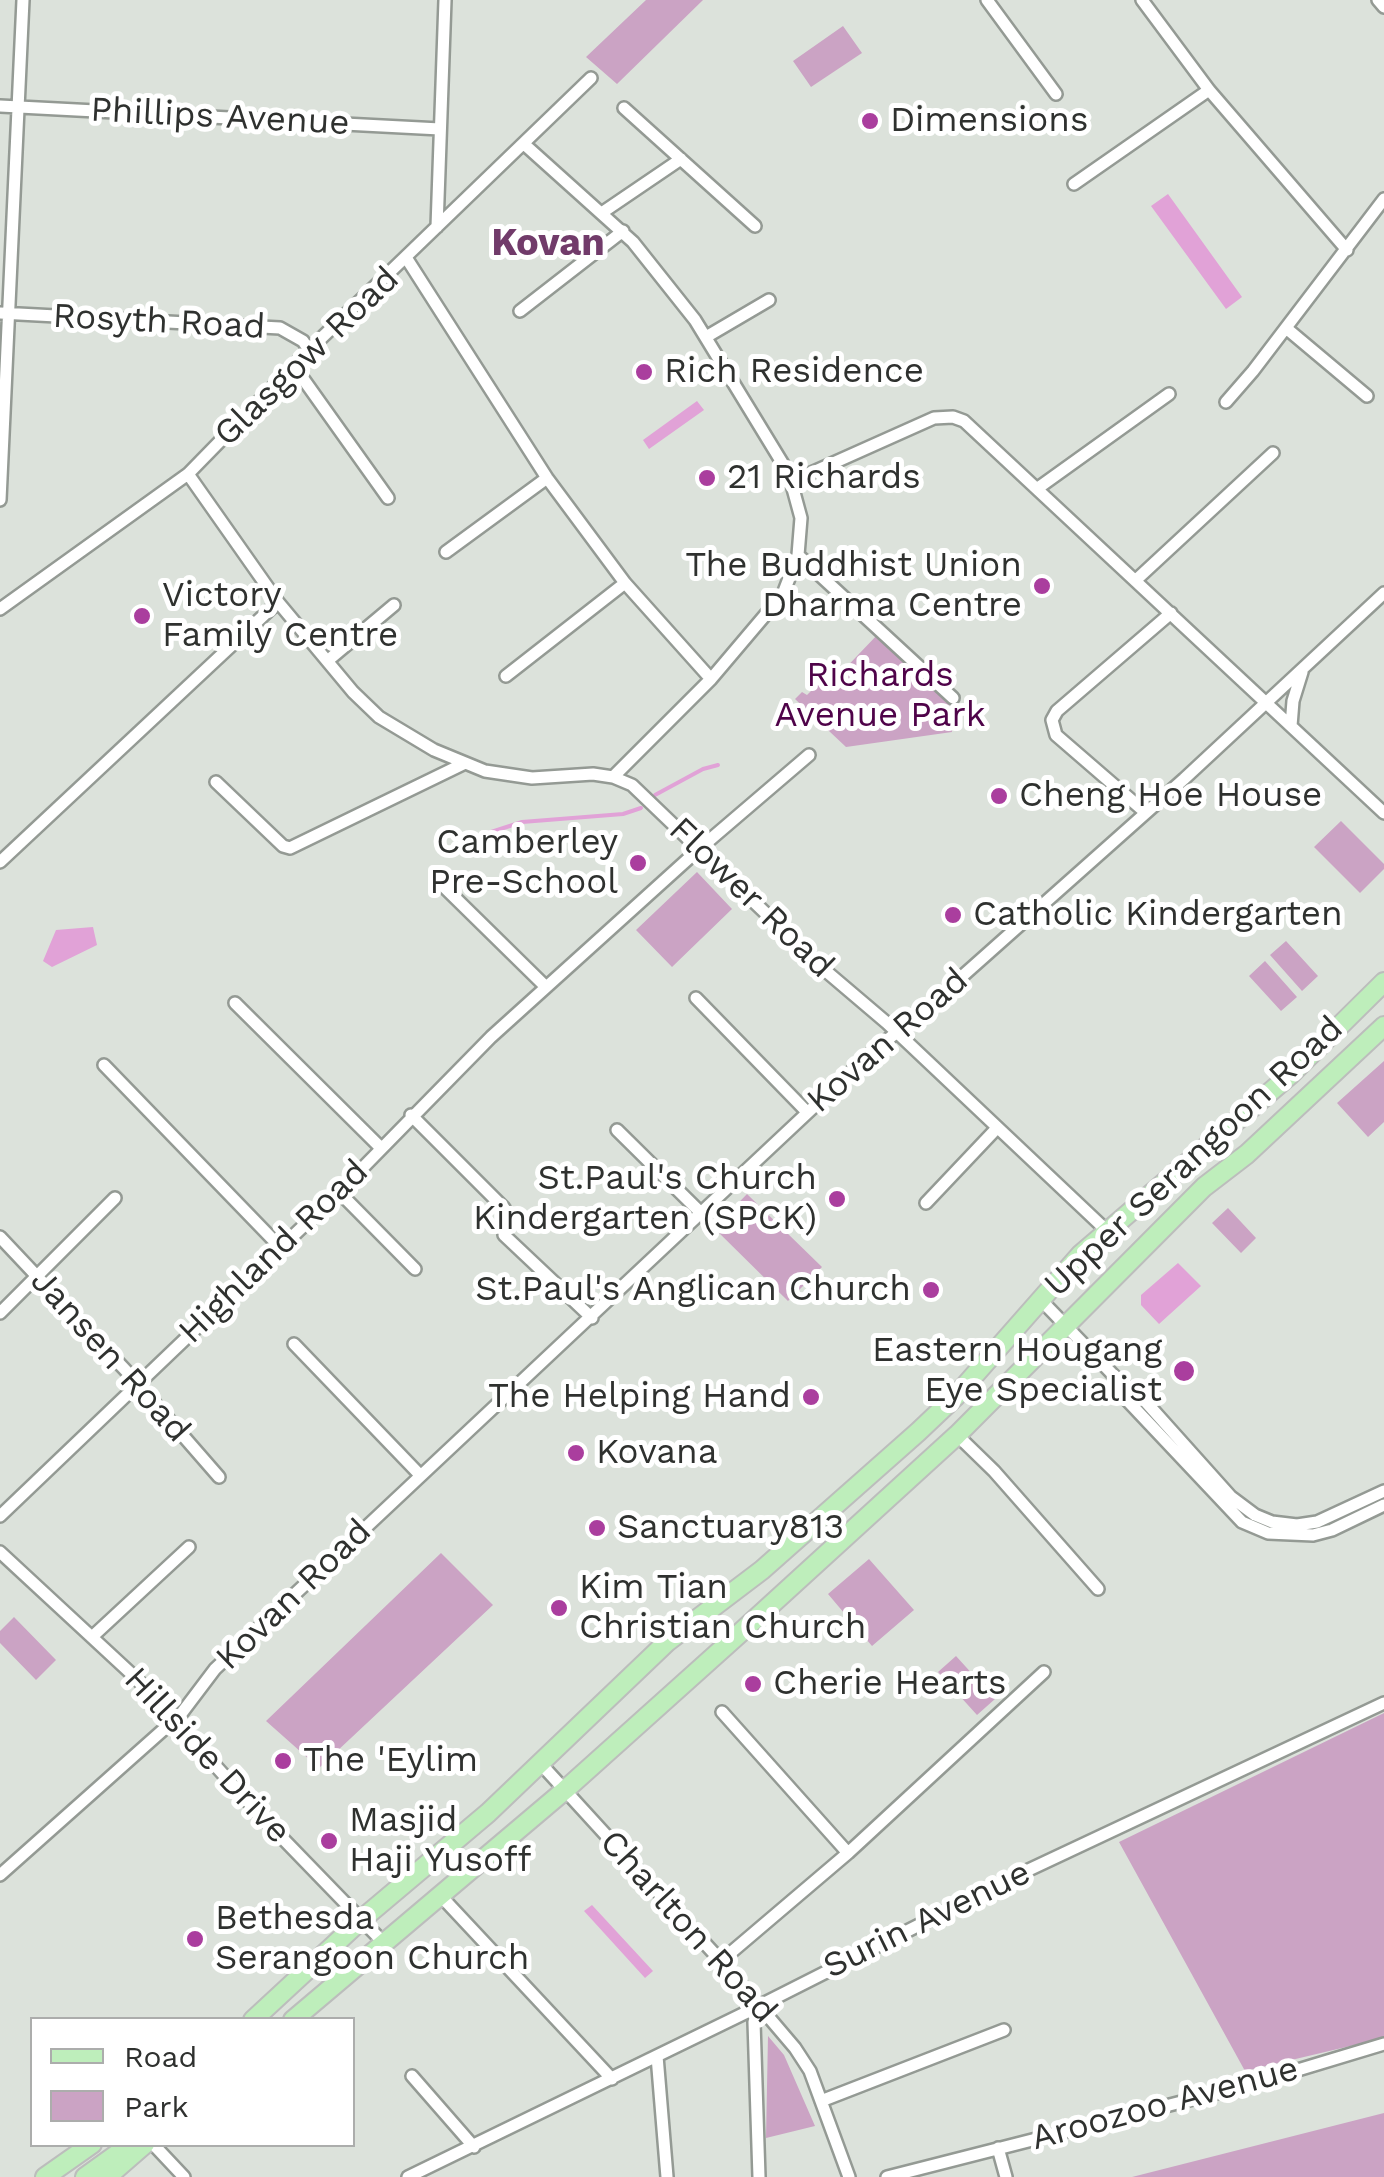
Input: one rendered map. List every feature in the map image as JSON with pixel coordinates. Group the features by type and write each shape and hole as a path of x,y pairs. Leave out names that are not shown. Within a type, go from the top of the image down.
{"main road":[{"name":"Upper Serangoon Road","path":"256,2017 361,1920 488,1813 667,1642 762,1570 918,1432 956,1396 1106,1230 1290,1075 1384,982"},
{"name":"Upper Serangoon Road","path":"296,2017 565,1790 957,1435 1204,1187 1247,1154 1384,1026"},
{"path":"52,2174 88,2147"},
{"path":"85,2177 127,2147"},
{"path":"108,2177 141,2147"}],"street":[{"path":"0,500 4,314 24,0"},
{"path":"438,227 445,0"},
{"path":"987,0 1056,94"},
{"path":"1142,0 1209,90 1347,250"},
{"path":"1378,0 1384,7"},
{"name":"Glasgow Road","path":"0,608 188,474 591,78"},
{"path":"1074,184 1209,90"},
{"name":"Phillips Avenue","path":"0,106 440,129"},
{"path":"624,108 755,226"},
{"path":"188,474 278,602 353,692 379,717 464,764 517,777 613,777 710,679 782,594 798,556 801,518 793,481 706,336 623,231 524,144"},
{"path":"603,212 681,158"},
{"path":"1226,402 1384,198"},
{"path":"520,311 623,231"},
{"path":"406,259 547,478 625,583 710,679"},
{"path":"706,336 769,300"},
{"name":"Rosyth Road","path":"4,314 280,328 310,350"},
{"path":"1286,328 1368,396"},
{"path":"294,366 388,498"},
{"path":"1038,488 1169,394"},
{"path":"793,481 924,422 948,416 970,425 1384,813"},
{"path":"1136,580 1273,453"},
{"path":"446,552 547,478"},
{"path":"798,556 952,698"},
{"path":"506,676 625,583"},
{"name":"Kovan Road","path":"0,1875 175,1720 215,1668 807,1112 1384,593"},
{"path":"0,862 278,602"},
{"path":"332,657 394,606"},
{"path":"1145,812 1056,736 1052,724 1058,711 1172,613"},
{"path":"1291,726 1293,701 1303,668"},
{"name":"Highland Road","path":"0,1516 339,1192 411,1116 546,987 809,755"},
{"path":"216,782 283,846 290,848 464,764"},
{"name":"Flower Road","path":"613,777 640,792 1106,1230"},
{"path":"438,880 546,987"},
{"path":"696,998 807,1112"},
{"path":"236,1002 381,1148"},
{"path":"104,1066 280,1248"},
{"path":"411,1116 504,1208"},
{"path":"926,1203 997,1128"},
{"path":"616,1130 700,1212"},
{"path":"339,1192 415,1269"},
{"path":"0,1313 115,1198"},
{"path":"504,1235 592,1318"},
{"name":"Jansen Road","path":"0,1236 219,1477"},
{"path":"1040,1299 1122,1384 1137,1392 1231,1497 1255,1515 1297,1525 1317,1522 1384,1492"},
{"path":"294,1344 420,1475"},
{"path":"1122,1384 1126,1399 1242,1522 1268,1533 1313,1535 1384,1506"},
{"path":"957,1435 994,1471 1098,1590"},
{"path":"93,1636 189,1547"},
{"name":"Hillside Drive","path":"0,1552 93,1636 383,1942"},
{"path":"721,1961 848,1854 1044,1672"},
{"name":"Surin Avenue","path":"418,2175 1020,1874 1384,1703"},
{"path":"722,1712 848,1854"},
{"name":"Charlton Road","path":"541,1764 721,1961 802,2060 850,2177"},
{"path":"439,1894 612,2078"},
{"path":"759,2005 754,2022 759,2177"},
{"path":"821,2100 1004,2030"},
{"name":"Aroozoo Avenue","path":"888,2177 1229,2090 1384,2044"},
{"path":"657,2056 667,2177"},
{"path":"412,2076 474,2146"},
{"path":"160,2147 188,2177"},
{"path":"998,2148 1006,2177"}],"green space":[{"path":"646,0 703,0 617,84 586,57"},
{"path":"843,26 862,53 811,87 793,61"},
{"name":"Richards Avenue Park","path":"879,633 949,701 952,732 846,747 795,699 802,692 807,695 829,673 835,679"},
{"path":"1341,821 1384,864 1384,869 1360,893 1314,847"},
{"path":"697,872 732,909 672,967 636,930"},
{"path":"1286,941 1318,976 1302,991 1270,955"},
{"path":"1265,961 1297,997 1281,1011 1249,976"},
{"path":"1384,1061 1384,1122 1368,1137 1337,1103"},
{"path":"747,1194 822,1267 788,1301 714,1228"},
{"path":"1228,1208 1256,1238 1241,1253 1212,1223"},
{"path":"441,1553 493,1605 319,1768 266,1721"},
{"path":"869,1559 914,1610 872,1646 828,1594"},
{"path":"14,1617 56,1660 36,1680 0,1643 0,1631"},
{"path":"956,1656 995,1699 977,1715 938,1672"},
{"path":"1384,1713 1384,2038 1245,2071 1119,1842"},
{"path":"768,2036 784,2055 815,2126 766,2138"},
{"path":"1384,2113 1384,2177 1132,2177"}],"shaded area":[{"path":"1168,194 1242,297 1226,309 1151,206"},
{"path":"697,401 704,410 649,449 643,440"},
{"path":"93,927 97,945 52,967 43,961 56,930"},
{"path":"1178,1263 1201,1286 1159,1324 1141,1305 1141,1295"},
{"path":"592,1905 653,1971 645,1978 584,1911"}],"waterway":[{"path":"655,795 718,765"},
{"path":"485,834 522,822 623,814 641,808"}],"place":[{"name":"Dimensions","path":"870,121"},
{"name":"Rich Residence","path":"644,372"},
{"name":"21 Richards","path":"707,478"},
{"name":"The Buddhist Union Dharma Centre","path":"1042,586"},
{"name":"Victory Family Centre","path":"142,616"},
{"name":"Cheng Hoe House","path":"999,796"},
{"name":"Camberley Pre-School","path":"638,863"},
{"name":"Catholic Kindergarten","path":"953,915"},
{"name":"St.Paul's Church Kindergarten (SPCK)","path":"837,1199"},
{"name":"St.Paul's Anglican Church","path":"931,1290"},
{"name":"Eastern Hougang Eye Specialist","path":"1184,1371"},
{"name":"The Helping Hand","path":"811,1397"},
{"name":"Kovana","path":"576,1453"},
{"name":"Sanctuary813","path":"597,1528"},
{"name":"Kim Tian Christian Church","path":"559,1608"},
{"name":"Cherie Hearts","path":"753,1684"},
{"name":"The 'Eylim","path":"283,1761"},
{"name":"Masjid Haji Yusoff","path":"329,1841"},
{"name":"Bethesda Serangoon Church","path":"195,1939"}],"district":[{"name":"Kovan","path":"548,244"}]}
